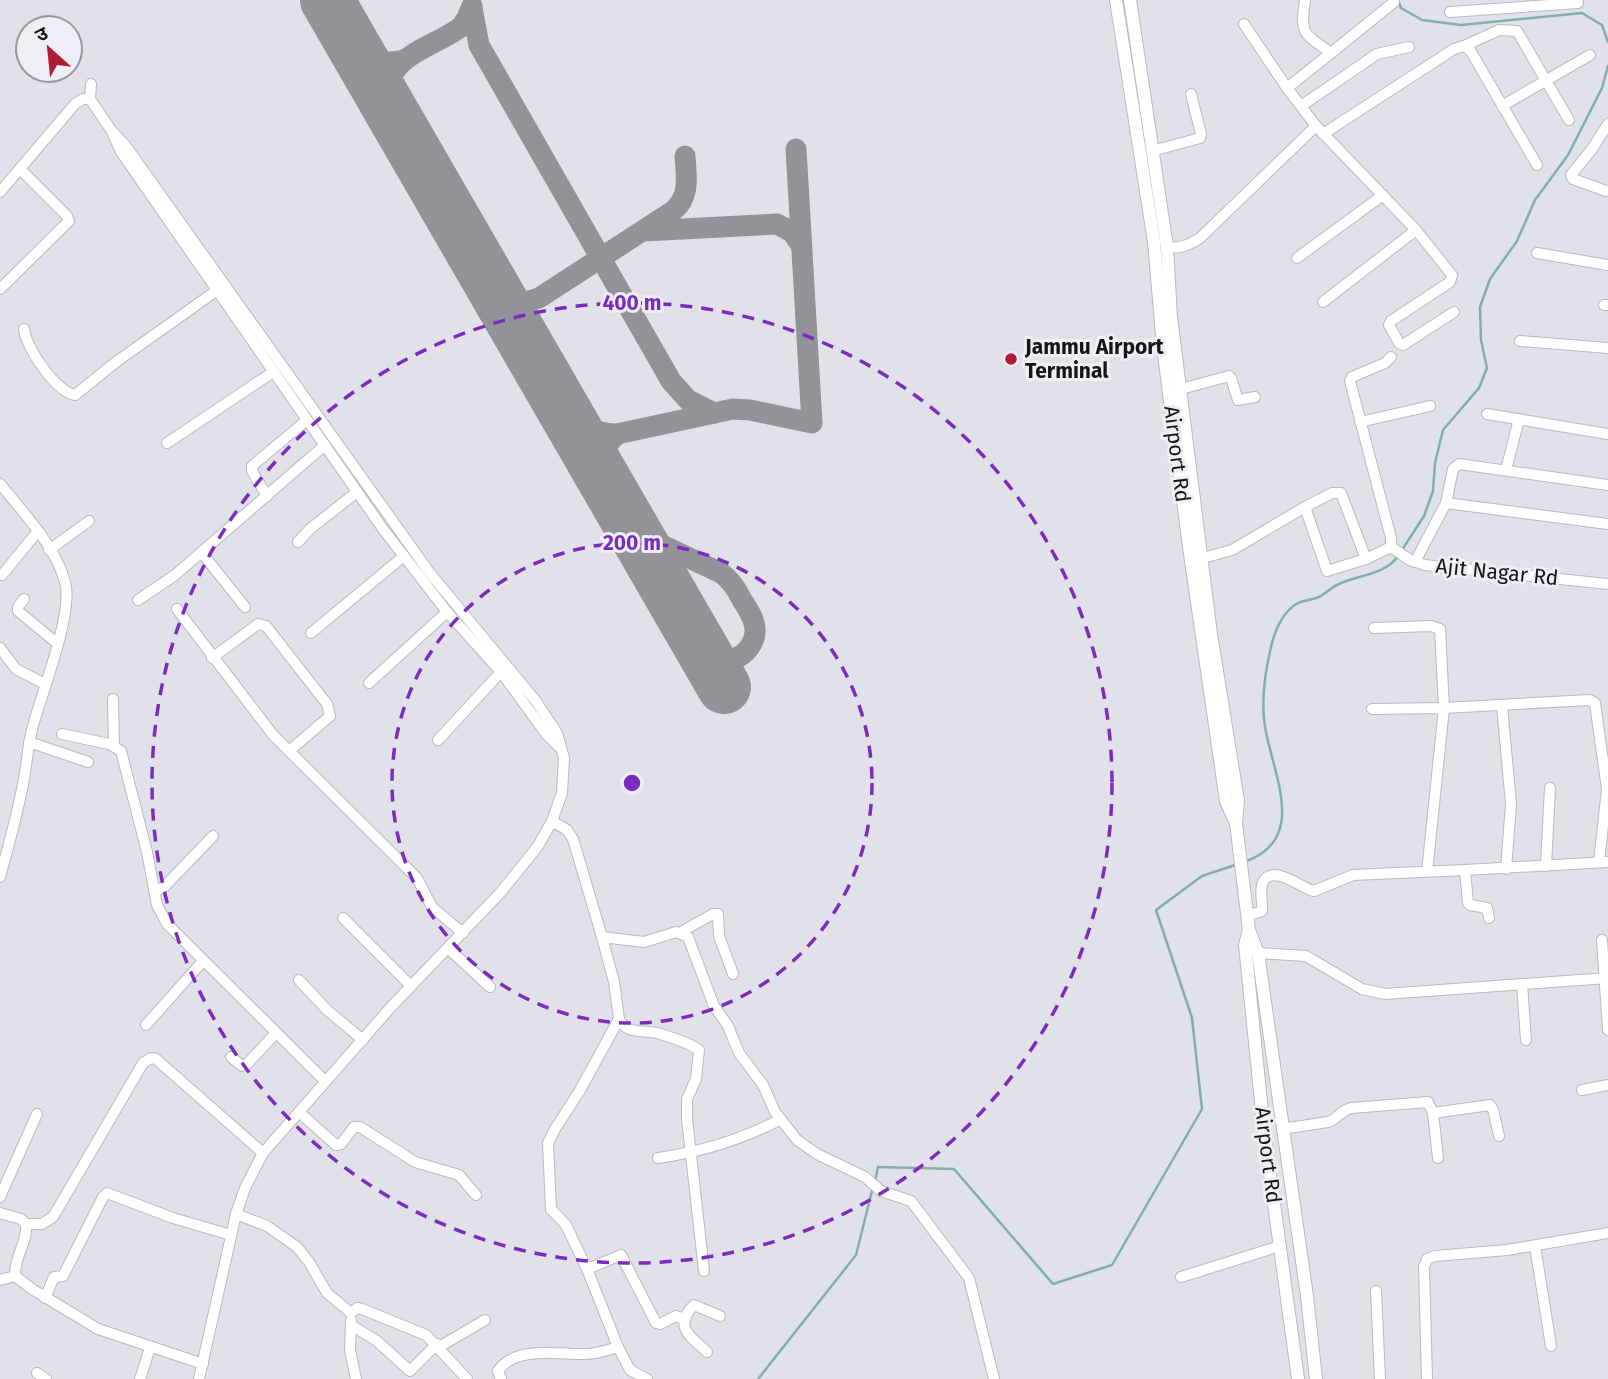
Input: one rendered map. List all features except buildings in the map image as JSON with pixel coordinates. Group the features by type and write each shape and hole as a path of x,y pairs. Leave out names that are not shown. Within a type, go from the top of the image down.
{"main road":[{"name":"Airport Rd","path":"1116,0 1154,242 1163,347 1189,547 1226,801 1236,828"},
{"path":"1130,0 1167,247 1171,317 1211,634 1238,801 1236,828 1247,916 1258,953 1307,1296 1316,1379"},
{"name":"Airport Rd","path":"1249,930 1246,953 1264,1131 1298,1379"}],"street":[{"path":"1305,0 1302,24 1304,31 1331,53"},
{"path":"1450,12 1579,1"},
{"path":"1287,88 1394,2"},
{"path":"1244,24 1319,130 1416,230 1451,272 1450,282 1391,321 1390,328 1399,342 1403,345 1454,312"},
{"path":"1167,247 1176,249 1200,238 1319,130 1454,49 1499,30 1517,31 1569,120"},
{"path":"1464,46 1470,50 1537,165"},
{"path":"1300,106 1377,54 1409,47"},
{"path":"1502,106 1590,55"},
{"path":"91,84 90,99 111,130 125,145 253,323 422,563 535,699 563,750 564,780 552,821 526,861 325,1081 263,1153 245,1188 236,1214 198,1379"},
{"path":"1152,151 1200,138 1191,94"},
{"path":"0,192 75,104 83,99 90,99"},
{"path":"1606,191 1573,179 1571,175 1608,124"},
{"path":"111,130 121,152 357,492 447,612 501,672 547,735 563,750"},
{"path":"0,289 69,221 20,169"},
{"path":"1297,258 1383,195"},
{"path":"1323,302 1416,230"},
{"path":"1538,253 1608,265"},
{"path":"24,329 27,343 40,363 63,390 75,395 116,362 216,291"},
{"path":"1520,341 1608,348"},
{"path":"1305,507 1327,571 1393,548 1350,379 1391,357"},
{"path":"167,443 273,372"},
{"path":"1181,389 1228,376 1238,400 1255,397"},
{"path":"1360,422 1430,406"},
{"path":"1488,414 1608,434"},
{"path":"1506,470 1519,419"},
{"path":"267,496 252,471 252,466 307,420"},
{"path":"138,600 202,553 325,445"},
{"path":"1413,561 1446,503 1456,466 1464,463 1608,485"},
{"path":"0,484 38,531 59,567 66,587 58,644 29,742 23,788 0,877"},
{"path":"298,542 310,529 357,492"},
{"path":"1203,558 1232,550 1305,507 1332,493 1341,493 1366,559"},
{"path":"1446,503 1608,524"},
{"path":"49,550 89,521"},
{"path":"2,575 38,531"},
{"name":"Ajit Nagar Rd","path":"1393,548 1413,561 1608,584"},
{"path":"202,553 245,607"},
{"path":"311,633 404,556"},
{"path":"24,599 18,611 58,644"},
{"path":"177,609 257,716 417,878 432,907 463,933"},
{"path":"369,683 447,612"},
{"path":"212,657 258,624 266,626 331,712 330,716 289,751"},
{"path":"1374,628 1439,627 1444,708 1427,872"},
{"path":"0,648 16,669 45,684"},
{"path":"438,740 501,672"},
{"path":"113,699 114,746"},
{"path":"1247,916 1262,911 1262,884 1264,880 1275,875 1314,891 1353,875 1603,862 1607,789 1595,703 1590,700 1502,706 1372,709"},
{"path":"1502,706 1511,804 1506,869"},
{"path":"62,734 114,746 123,756 160,913 167,924 203,961 325,1081"},
{"path":"29,742 88,762"},
{"path":"1546,866 1550,788"},
{"path":"552,821 567,830 582,860 614,982 622,1025 630,1030 656,1033 699,1050 696,1079 687,1100 690,1153 704,1271"},
{"path":"155,892 174,878 212,836"},
{"path":"1465,870 1468,902 1470,905 1487,908 1489,918"},
{"path":"603,937 644,942 669,933 681,932 713,914 718,914 719,936 733,974"},
{"path":"344,918 411,986"},
{"path":"681,932 688,937 714,1006 728,1026 739,1053 763,1085 769,1102 780,1119 797,1140 809,1149 865,1177 881,1191 906,1198 918,1207 969,1278 994,1379"},
{"path":"1602,940 1608,1030"},
{"path":"448,948 490,988"},
{"path":"1258,953 1306,957 1362,989 1385,994 1606,979"},
{"path":"146,1025 203,961"},
{"path":"299,979 327,1010 363,1040"},
{"path":"1522,984 1526,1040"},
{"path":"619,1019 548,1143 551,1209 566,1225 631,1372 647,1379"},
{"path":"231,1057 242,1066 246,1065 276,1033"},
{"path":"26,1224 46,1223 53,1217 143,1063 151,1058 156,1059 263,1153"},
{"path":"1582,1090 1608,1085"},
{"path":"1282,1129 1328,1122 1334,1120 1341,1111 1351,1108 1426,1101 1430,1103 1433,1113 1438,1158"},
{"path":"1433,1113 1490,1105 1499,1136"},
{"path":"299,1112 336,1145 341,1144 354,1127 360,1127 410,1160 459,1175 476,1195"},
{"path":"0,1197 37,1114"},
{"path":"658,1158 690,1153 744,1138 780,1119"},
{"path":"45,1298 54,1277 63,1276 107,1193 173,1218 231,1235"},
{"path":"0,1213 21,1219 26,1224 15,1276"},
{"path":"236,1214 267,1226 297,1247 327,1293 409,1375 438,1345 485,1320"},
{"path":"1427,1379 1424,1267 1427,1259 1535,1246 1608,1233"},
{"path":"1181,1277 1280,1246"},
{"path":"1535,1246 1551,1346"},
{"path":"586,1269 621,1255 656,1323 660,1324 676,1316 684,1319"},
{"path":"0,1280 15,1276"},
{"path":"15,1276 45,1298 98,1329 203,1364"},
{"path":"1376,1291 1380,1379"},
{"path":"706,1352 687,1333 683,1325 684,1319 694,1305 720,1316"},
{"path":"356,1379 350,1350 351,1319 354,1309 362,1308 418,1331 438,1345 467,1379"},
{"path":"502,1379 498,1374 502,1366 534,1353 589,1354 618,1347"},
{"path":"140,1379 150,1348"}],"waterway":[{"path":"1398,0 1401,8 1422,20 1461,25 1582,13 1602,25 1608,42"},
{"path":"1402,550 1424,516 1433,491 1435,463 1443,430 1479,388 1487,368 1481,340 1480,307 1490,279 1517,241 1535,200 1568,155 1602,88 1608,66"},
{"path":"1244,862 1264,852 1276,838 1281,822 1282,804 1263,707 1269,657 1280,622 1298,603 1319,597 1341,583 1387,567 1398,556"},
{"path":"875,1181 878,1167 954,1169 1053,1284 1112,1265 1202,1109 1192,1018 1156,910 1202,876 1238,864"},
{"path":"758,1379 856,1255 873,1187"}],"taxiway":[{"path":"330,0 330,6"},
{"path":"385,101 393,73 401,63 461,27 472,6"},
{"path":"472,8 479,45 671,381 688,400 714,413"},
{"path":"355,50 379,61 404,60"},
{"path":"568,417 591,429 617,434 733,409 812,423 796,149"},
{"path":"499,298 522,303 539,298 673,211 685,192 685,156"},
{"path":"644,231 777,224 792,232 801,245"},
{"path":"596,466 601,451 617,434"},
{"path":"633,529 728,578 750,612 755,628 754,639 742,655 733,660 714,662 704,659 687,639 669,592"}],"runway":[{"path":"327,0 724,687"}],"place":[{"name":"Jammu Airport Terminal","path":"1011,359"}]}
